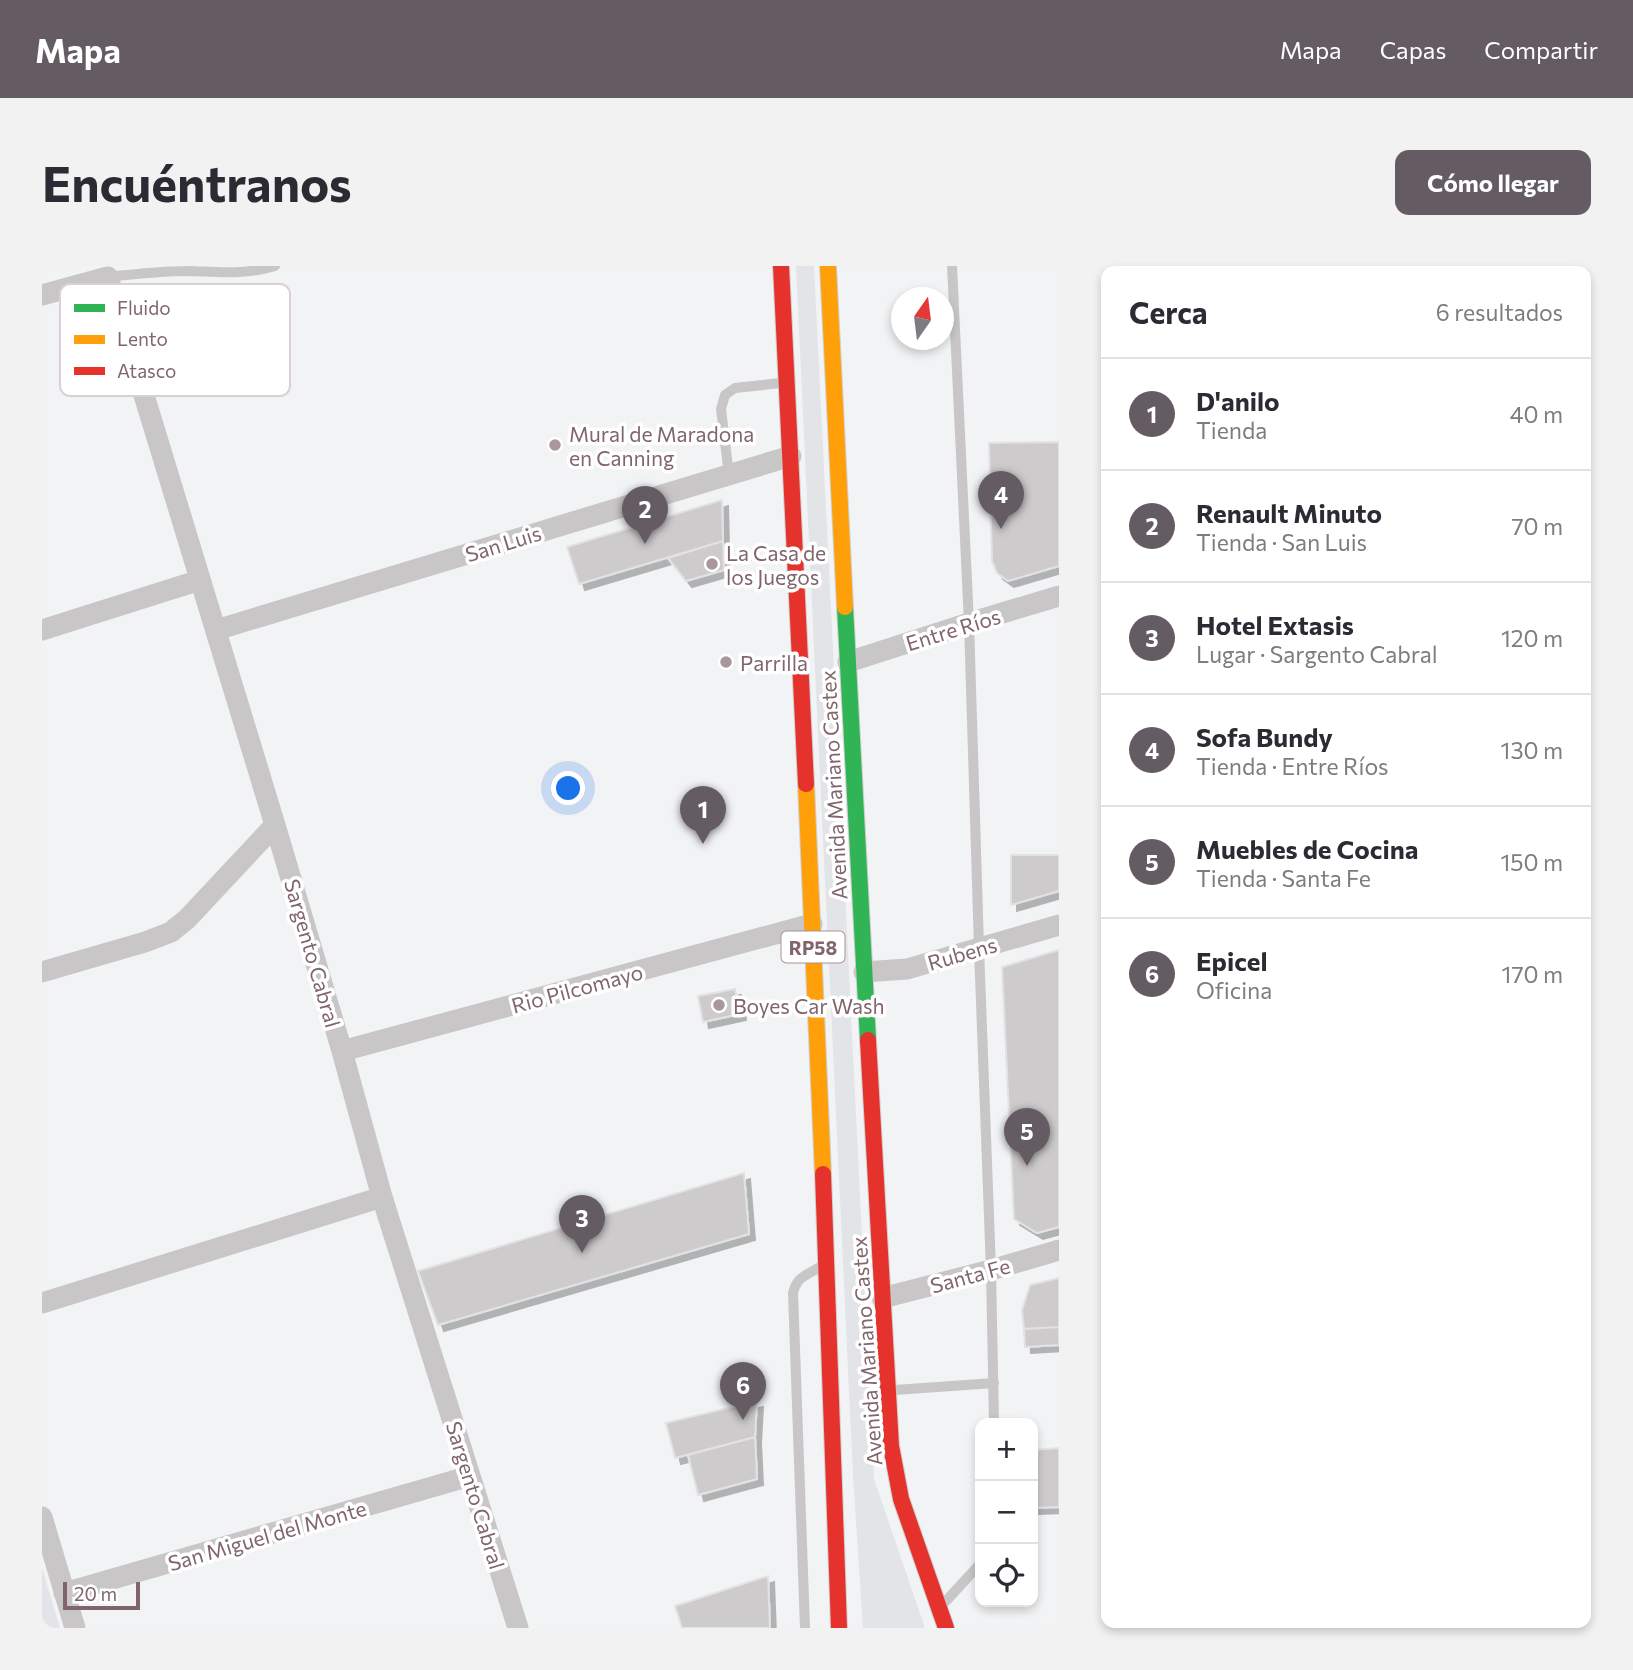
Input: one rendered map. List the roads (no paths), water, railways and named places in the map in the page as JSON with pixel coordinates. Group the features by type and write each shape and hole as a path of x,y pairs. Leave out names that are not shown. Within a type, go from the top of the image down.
{"highway":[{"name":"Avenida Mariano Castex","path":"781,266 827,1264 839,1628"},
{"name":"Avenida Mariano Castex","path":"828,268 891,1446 901,1499 946,1628"}],"street":[{"path":"828,268 852,266"},
{"path":"82,284 108,277"},
{"name":"Sargento Cabral","path":"108,277 110,284"},
{"path":"42,295 60,290"},
{"name":"Sargento Cabral","path":"144,396 275,825 382,1197 517,1628"},
{"name":"San Luis","path":"216,630 791,456"},
{"path":"42,630 200,580"},
{"name":"Entre Ríos","path":"848,662 1059,596"},
{"path":"42,972 171,932 187,919 275,825"},
{"name":"Rio Pilcomayo","path":"342,1051 812,924"},
{"name":"Rubens","path":"864,972 906,969 1059,925"},
{"path":"42,1303 382,1197"},
{"name":"Santa Fe","path":"882,1298 1059,1250"},
{"name":"San Miguel del Monte","path":"64,1593 470,1476"},
{"path":"42,1517 75,1628"}],"lane":[{"path":"108,277 148,272 237,273 275,266"},
{"path":"952,266 970,623 994,1418"},
{"path":"729,475 721,409 725,395 735,388 787,383"},
{"path":"805,1628 793,1293 796,1283 802,1277 827,1264"},
{"path":"887,1390 994,1383"},
{"path":"939,1608 975,1568"}],"place":[{"name":"Mural de Maradona en Canning","path":"555,445"},
{"name":"Sofa Bundy","path":"1001,529"},
{"name":"Renault Minuto","path":"645,544"},
{"name":"La Casa de los Juegos","path":"712,564"},
{"name":"Parrilla","path":"726,662"},
{"name":"D'anilo","path":"703,844"},
{"name":"Boyes Car Wash","path":"719,1005"},
{"name":"Muebles de Cocina","path":"1027,1166"},
{"name":"Hotel Extasis","path":"582,1253"},
{"name":"Epicel","path":"743,1420"}]}
